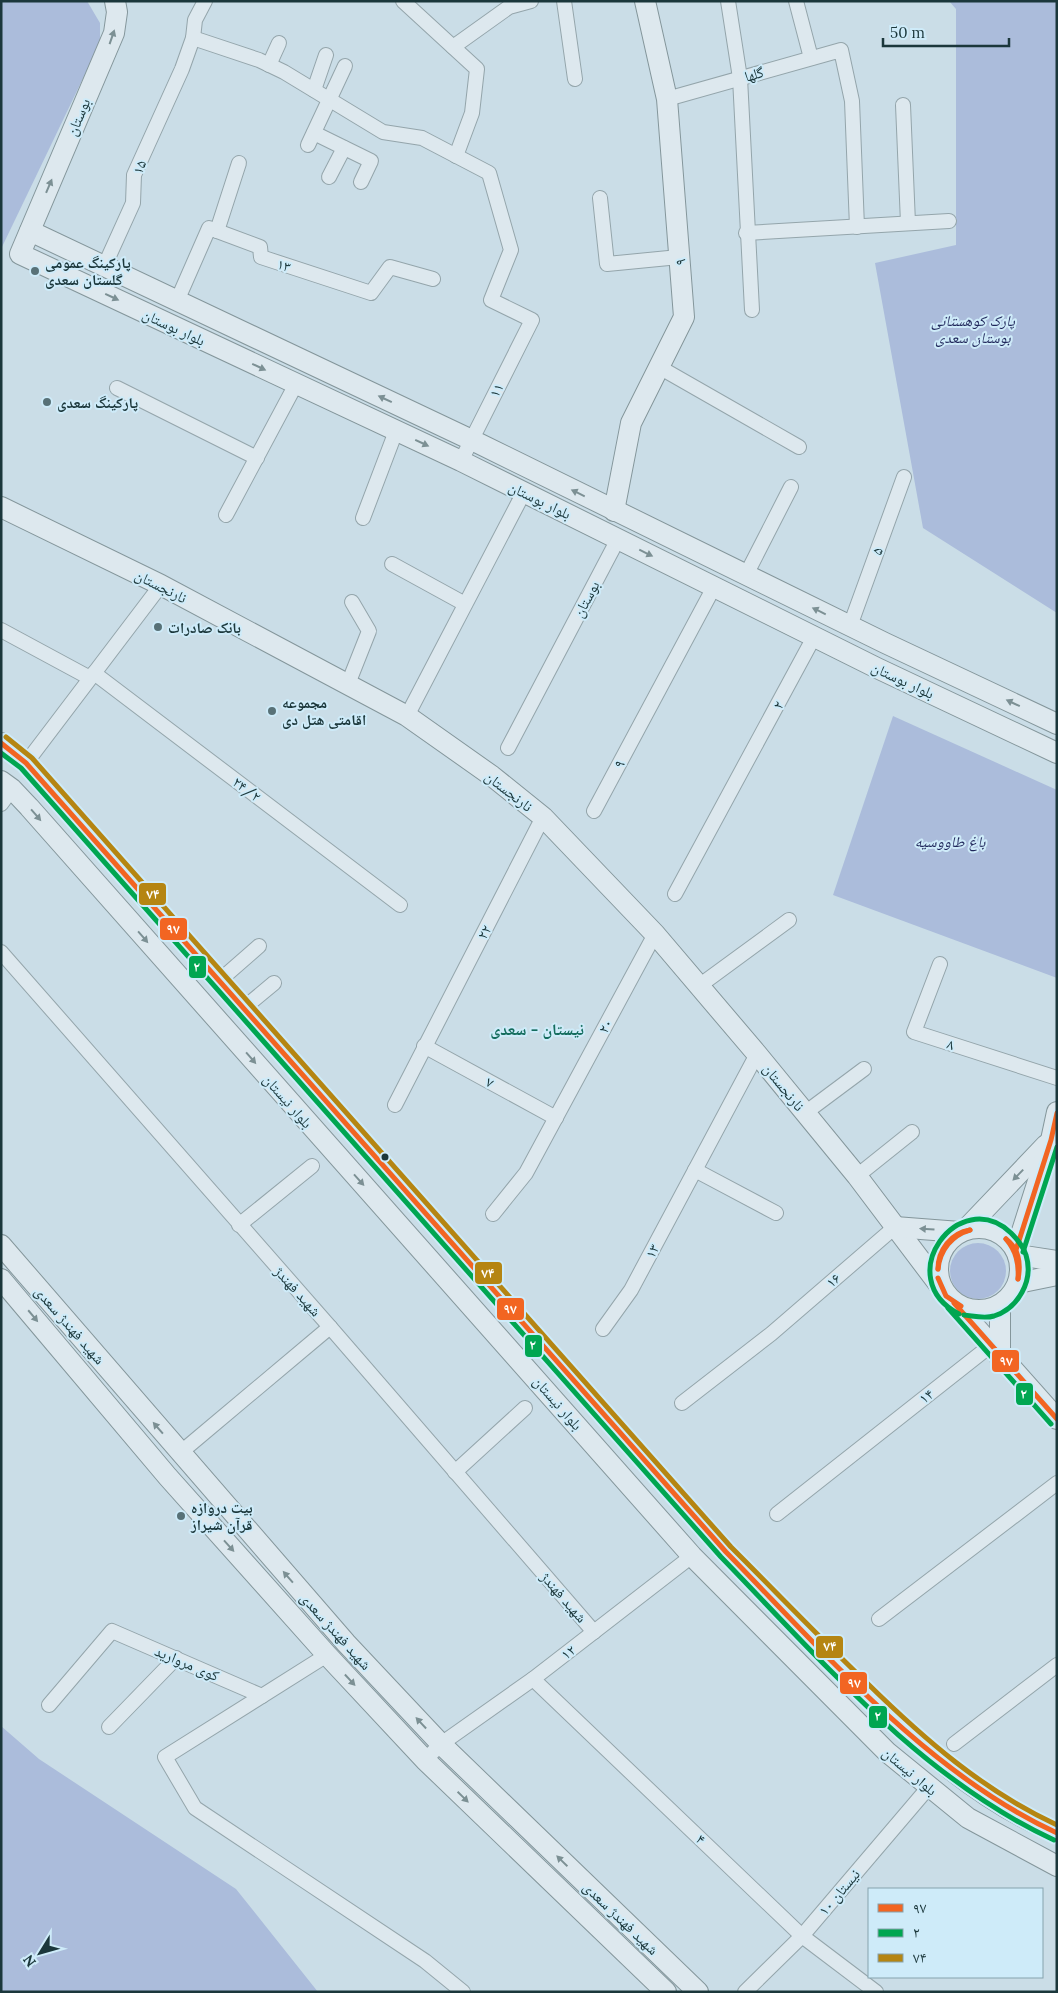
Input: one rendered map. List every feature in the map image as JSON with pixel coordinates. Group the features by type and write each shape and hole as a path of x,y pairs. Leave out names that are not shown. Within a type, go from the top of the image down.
{"main road":[{"name":"بوستان","path":"20,254 114,33 117,12 115,1"},
{"name":"۹","path":"614,511 630,423 684,317 667,99 645,1"},
{"name":"بلوار بوستان","path":"30,231 471,440 746,576 1057,724"},
{"name":"بلوار بوستان","path":"20,254 524,492 877,668 1057,753"},
{"name":"نارنجستان","path":"1,507 161,585 406,716 492,776 543,817 655,934 857,1176 948,1296 995,1352 1057,1419"},
{"path":"877,668 885,643"},
{"name":"بلوار نیستان","path":"1,743 26,763 456,1245 713,1538 829,1657 935,1758 983,1794 1030,1822 1057,1833"},
{"name":"بلوار نیستان","path":"5,791 692,1556 886,1752 928,1788 968,1818 1057,1866"},
{"path":"1017,1252 1051,1140 1057,1112"},
{"path":"895,1227 963,1231 981,1228 994,1231 1007,1238 1017,1252 1020,1269 1018,1283 1012,1295 1000,1306 976,1311 964,1308 948,1296 938,1278 939,1258 949,1240 963,1231 1051,1140"},
{"name":"شهید فهندژ سعدی","path":"1,1245 339,1635 441,1744 698,1992"},
{"path":"1017,1252 1057,1261"},
{"path":"1018,1283 1057,1275"},
{"name":"شهید فهندژ سعدی","path":"1,1279 168,1477 326,1655 425,1760 660,1990"},
{"path":"995,1352 1000,1306"}],"street":[{"name":"۱۵","path":"104,267 133,203 134,175 182,69 193,38 195,20 204,1"},
{"path":"193,38 269,65 383,132 422,138 456,156 472,113 477,69 403,1"},
{"path":"453,48 507,4 531,1"},
{"path":"564,1 575,80"},
{"path":"728,1 740,78 746,233 752,310"},
{"path":"796,1 811,58"},
{"path":"269,65 278,43"},
{"name":"گلها","path":"667,99 841,50 852,101 857,227"},
{"path":"314,90 326,55"},
{"path":"346,66 311,139 344,148 371,161 361,182"},
{"path":"903,105 908,224"},
{"path":"329,177 344,148"},
{"name":"۱۱","path":"456,156 489,173 512,250 490,300 532,320 461,462"},
{"path":"177,301 209,228 217,231 239,163"},
{"path":"600,198 607,264 679,257"},
{"path":"746,233 949,221"},
{"name":"۱۳","path":"217,231 260,247 261,257 371,292 390,267 433,279"},
{"path":"659,366 799,447"},
{"path":"226,516 296,384"},
{"path":"117,388 257,458"},
{"path":"363,518 396,431"},
{"name":"۵","path":"850,626 904,477"},
{"path":"746,576 791,487"},
{"path":"406,716 524,492"},
{"name":"بوستان","path":"508,748 618,539"},
{"path":"392,564 465,604"},
{"path":"26,763 161,585"},
{"name":"۹","path":"594,811 714,587"},
{"path":"348,684 369,631 352,602"},
{"name":"۲۴/۲","path":"1,630 92,676 400,905"},
{"name":"۲","path":"675,894 814,636"},
{"name":"۲۲","path":"395,1105 543,817"},
{"path":"699,986 789,920"},
{"name":"۲۰","path":"556,1118 655,934"},
{"path":"219,981 259,946"},
{"name":"شهید فهندژ","path":"1,952 594,1632"},
{"name":"۸","path":"940,964 914,1032 1057,1078"},
{"path":"244,1008 274,983"},
{"name":"۷","path":"424,1046 556,1118"},
{"name":"۱۳","path":"603,1329 631,1290 757,1054"},
{"path":"806,1113 864,1069"},
{"path":"493,1214 526,1173 556,1118"},
{"path":"857,1176 912,1132"},
{"path":"240,1225 312,1166"},
{"path":"695,1170 776,1213"},
{"name":"۱۶","path":"682,1403 771,1334 895,1227"},
{"path":"180,1453 330,1327"},
{"name":"۱۴","path":"777,1514 861,1447 995,1352"},
{"path":"455,1472 525,1408"},
{"path":"879,1618 1057,1483"},
{"name":"۱۲","path":"425,1760 441,1744 532,1679 692,1556"},
{"name":"کوی مروارید","path":"49,1705 112,1631 262,1696"},
{"path":"326,1655 165,1757 195,1808 425,1961 463,1992"},
{"path":"109,1727 176,1658"},
{"path":"954,1744 1057,1665"},
{"name":"۴","path":"532,1679 802,1936 876,1992"},
{"name":"نیستان ۱۰","path":"744,1992 802,1936 928,1788"}],"green space":[{"path":"1,1 87,1 100,23 100,43 1,249"},
{"name":"پارک کوهستانی بوستان سعدی","path":"949,1 1057,1 1057,613 923,528 875,263 956,245 956,9"},
{"name":"باغ طاووسیه","path":"893,716 1057,790 1057,978 833,895"},
{"path":"973,1243 983,1243 998,1251 1004,1260 1006,1271 1004,1282 998,1291 983,1299 973,1299 962,1294 955,1287 950,1276 950,1266 955,1255 962,1248"},
{"path":"1,1726 39,1759 236,1889 318,1992 1,1992"}],"transit line":[{"name":"۷۴","path":"6,737 32,758 731,1547 849,1665 932,1743 955,1762 1004,1796 1057,1825"},
{"name":"۹۷","path":"1,743 26,763 726,1552 801,1630 880,1708 921,1744 964,1778 1010,1808 1057,1833"},
{"name":"۲","path":"1,753 21,768 721,1557 797,1636 836,1676 917,1751 960,1785 1006,1815 1054,1840"},
{"name":"۹۷","path":"1016,1250 1051,1140 1057,1113"},
{"name":"۲","path":"1023,1252 1057,1147"},
{"name":"۲","path":"959,1314 939,1298 931,1279 931,1260 940,1242 954,1228 971,1220 991,1221 1011,1233 1023,1249 1028,1265 1026,1284 1017,1300 1003,1312 986,1317 964,1315"},
{"name":"۹۷","path":"938,1269 940,1255 947,1244 957,1235 970,1230"},
{"name":"۹۷","path":"938,1269 941,1256 948,1244 964,1232 970,1230"},
{"name":"۹۷","path":"1006,1239 1014,1247 1018,1257 1018,1279"},
{"name":"۹۷","path":"1006,1239 1016,1257 1018,1279"},
{"name":"۹۷","path":"938,1278 946,1296 961,1306"},
{"name":"۹۷","path":"954,1303 1057,1419"},
{"name":"۲","path":"948,1308 1051,1424"}],"place":[{"name":"پارکینگ عمومی گلستان سعدی","path":"35,271"},
{"name":"پارکینگ سعدی","path":"47,402"},
{"name":"بانک صادرات","path":"158,627"},
{"name":"مجموعه اقامتی هتل دی","path":"272,711"},
{"name":"بیت دروازه قرآن شیراز","path":"181,1516"}],"district":[{"name":"نیستان - سعدی","path":"537,1029"}]}
